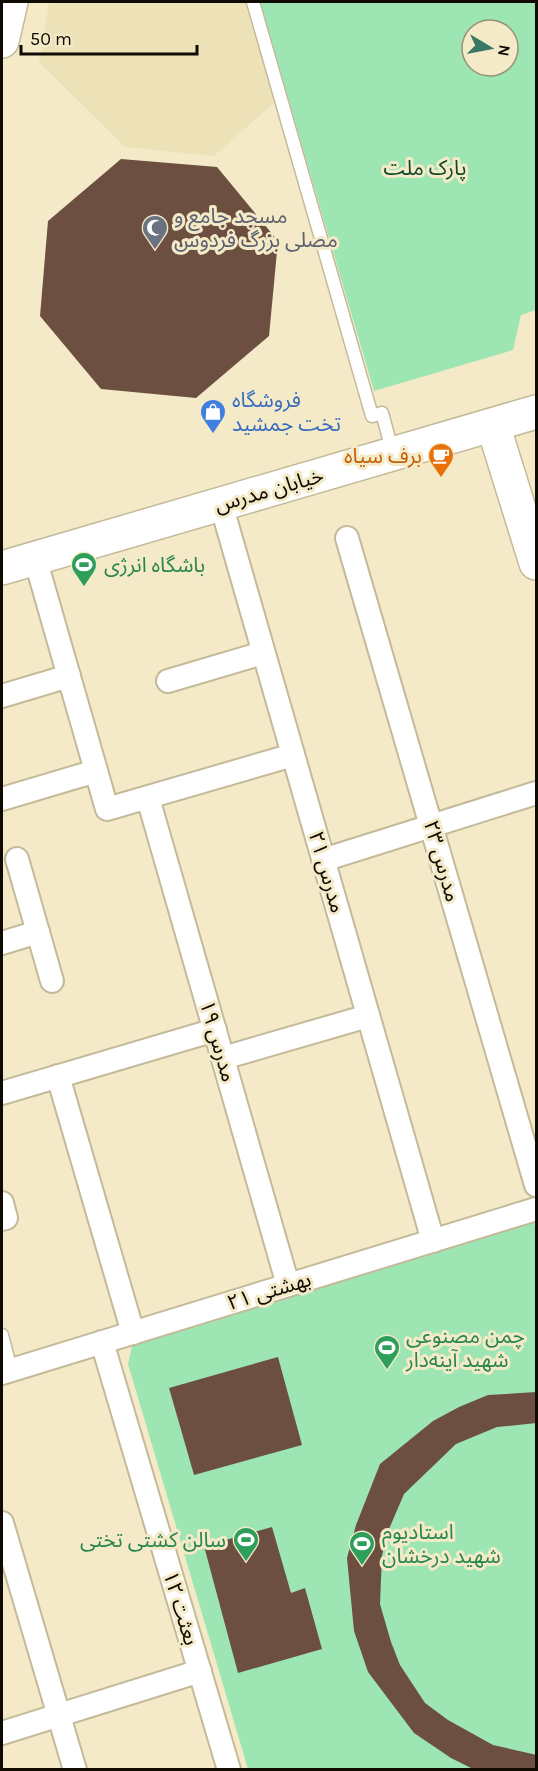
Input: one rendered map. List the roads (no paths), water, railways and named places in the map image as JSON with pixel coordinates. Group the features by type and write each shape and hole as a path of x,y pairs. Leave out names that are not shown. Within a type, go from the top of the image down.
{"main road":[{"path":"2,41 11,2"},
{"name":"خیابان مدرس","path":"2,568 537,412"},
{"path":"493,425 537,563"},
{"path":"2,560 35,558"}],"street":[{"name":"مدرس ۲۱","path":"221,504 433,1240"},
{"name":"مدرس ۲۳","path":"348,538 537,1185"},
{"path":"35,558 107,809 293,755"},
{"path":"168,681 263,653"},
{"path":"2,696 69,676"},
{"path":"2,799 96,771"},
{"path":"323,860 537,792"},
{"name":"مدرس ۱۹","path":"148,798 288,1285"},
{"path":"17,859 52,981"},
{"path":"2,943 38,932"},
{"path":"223,1058 368,1016"},
{"path":"2,1093 215,1030"},
{"path":"58,1076 133,1333"},
{"name":"بهشتی ۲۱","path":"6,1372 537,1209"},
{"name":"بعثت ۱۲","path":"102,1342 229,1770"},
{"path":"2,1523 75,1770"},
{"path":"2,1733 200,1671"}],"lane":[{"path":"253,2 372,416 382,413 393,454"},
{"path":"2,1335 6,1372"}],"place":[{"name":"مسجد جامع و مصلی بزرگ فردوس","path":"155,251"},
{"name":"فروشگاه تخت جمشید","path":"213,435"},
{"name":"برف سیاه","path":"441,479"},
{"name":"باشگاه انرژی","path":"84,588"},
{"name":"چمن مصنوعی شهید آینه‌دار","path":"387,1371"},
{"name":"سالن کشتی تختی","path":"246,1563"},
{"name":"استادیوم شهید درخشان","path":"362,1567"}],"park label":[{"name":"پارک ملت","path":"425,168"}]}
